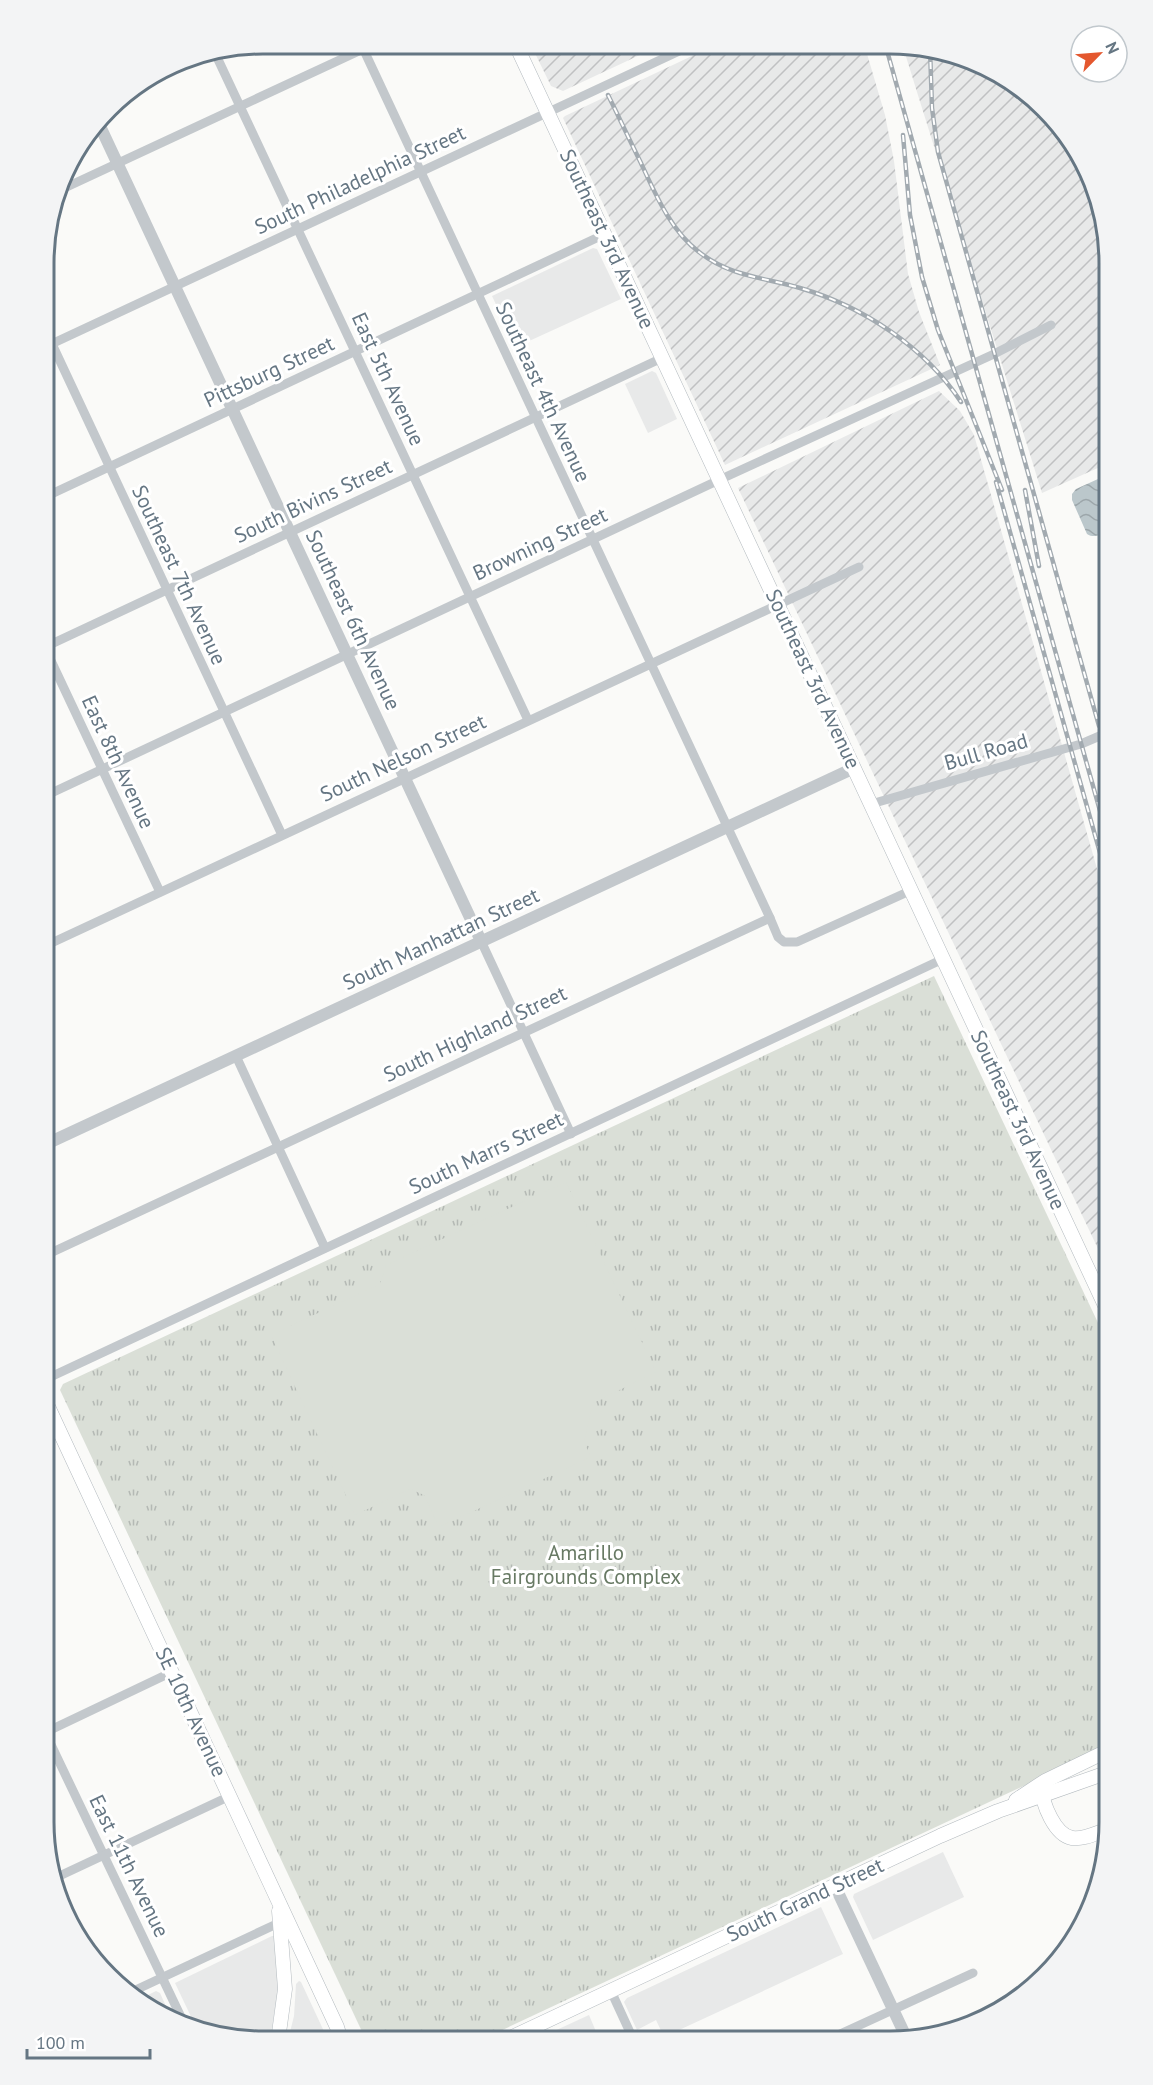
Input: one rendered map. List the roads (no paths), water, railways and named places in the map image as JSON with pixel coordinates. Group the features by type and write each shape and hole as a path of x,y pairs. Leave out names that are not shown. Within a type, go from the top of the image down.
{"main road":[{"name":"Southeast 3rd Avenue","path":"520,54 1099,1293"},
{"name":"SE 10th Avenue","path":"54,1420 276,1894 284,1920"},
{"path":"998,1811 1045,1781 1099,1755"},
{"name":"South Grand Street","path":"525,2031 998,1811 1099,1776"},
{"path":"1045,1781 1041,1789 1042,1796 1062,1833 1071,1838 1082,1838 1099,1832"},
{"path":"284,1920 309,1964 338,2031"},
{"path":"279,2031 285,1989 284,1920"},
{"path":"285,1989 292,1973 309,1964"}],"street":[{"path":"69,186 348,54"},
{"name":"Southeast 4th Avenue","path":"365,54 770,918"},
{"name":"South Philadelphia Street","path":"54,343 673,54"},
{"name":"East 5th Avenue","path":"218,59 528,720"},
{"name":"Southeast 6th Avenue","path":"102,130 571,1134"},
{"name":"Pittsburg Street","path":"54,493 605,234"},
{"name":"Browning Street","path":"54,792 719,480 994,354 1051,325"},
{"name":"Southeast 7th Avenue","path":"54,355 282,835"},
{"name":"South Bivins Street","path":"54,643 662,358"},
{"name":"South Nelson Street","path":"54,942 859,567"},
{"name":"East 8th Avenue","path":"54,666 159,892"},
{"name":"Bull Road","path":"871,804 1081,744 1099,736"},
{"name":"South Manhattan Street","path":"54,1140 854,768"},
{"path":"770,918 778,937 784,942 798,942 912,890"},
{"name":"South Highland Street","path":"54,1251 770,918"},
{"name":"South Marrs Street","path":"54,1375 943,959"},
{"path":"236,1056 325,1248"},
{"path":"54,1727 172,1672"},
{"name":"East 11th Avenue","path":"54,1752 179,2013"},
{"path":"61,1875 230,1796"},
{"path":"836,1886 903,2030"},
{"path":"137,1989 284,1920"},
{"path":"847,2031 973,1972"},
{"path":"611,1991 629,2031"}],"water":[{"path":"1099,479 1099,536 1087,534 1072,500 1072,494 1076,489"}],"railway":[{"path":"888,54 1099,807"},
{"path":"930,58 932,108 938,152 1099,726"},
{"path":"608,95 664,210 680,233 699,252 723,267 800,288 869,317 911,347 946,382 961,402"},
{"path":"903,135 910,215 922,277 938,330 1002,490"},
{"path":"996,482 1099,849"},
{"path":"1025,490 1039,566"}],"park label":[{"name":"Amarillo Fairgrounds Complex","path":"586,1565"}]}
